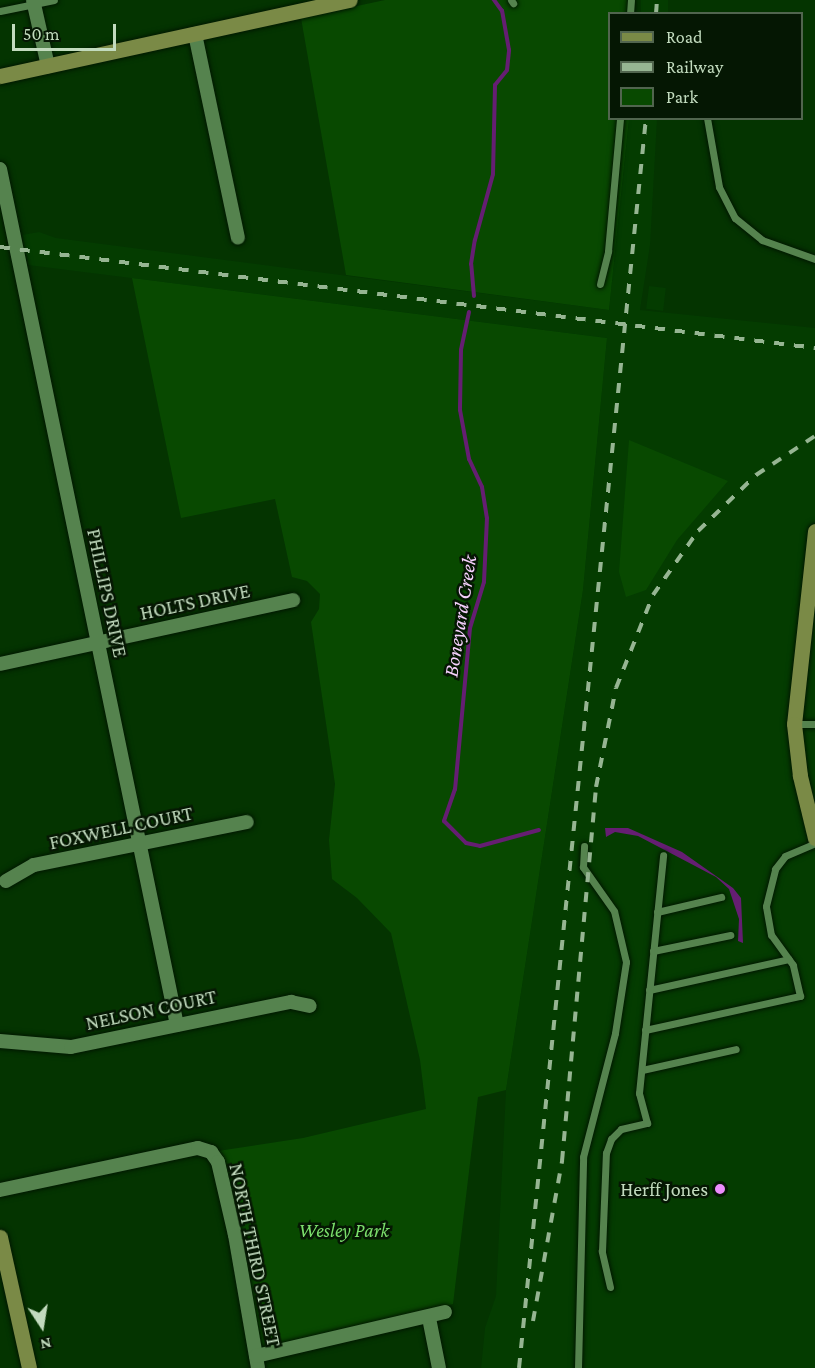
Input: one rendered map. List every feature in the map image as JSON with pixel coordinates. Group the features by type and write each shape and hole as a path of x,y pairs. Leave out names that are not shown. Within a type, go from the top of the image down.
{"street":[{"path":"0,76 332,2 350,0"},
{"path":"33,2 48,66"},
{"path":"195,34 238,238"},
{"name":"PHILLIPS DRIVE","path":"0,169 177,1024"},
{"path":"815,531 808,651 794,724 800,776 815,838"},
{"name":"HOLTS DRIVE","path":"0,664 293,600"},
{"name":"FOXWELL COURT","path":"6,881 34,865 247,822"},
{"name":"NELSON COURT","path":"0,1041 64,1047 291,1002 310,1006"},
{"name":"NORTH THIRD STREET","path":"0,1190 198,1148 211,1152 218,1162 235,1235 257,1362"},
{"path":"0,1237 4,1275 29,1368"},
{"path":"257,1362 445,1312"},
{"path":"429,1318 439,1368"}],"lane":[{"path":"0,11 33,2 54,0"},
{"path":"600,284 608,251 620,120"},
{"path":"707,120 719,188 735,218 762,240 815,259"},
{"path":"794,724 815,724"},
{"path":"645,1030 800,996 789,958 771,935 767,922 769,889 775,869 785,856 815,843"},
{"path":"578,1368 583,1157 615,1034 626,962 614,911 583,867 584,846"},
{"path":"610,1287 602,1251 606,1153 611,1139 621,1129 647,1123 639,1093 663,855"},
{"path":"657,912 721,897"},
{"path":"653,951 730,935"},
{"path":"649,990 789,958"},
{"path":"642,1070 736,1049"}],"shaded area":[{"path":"641,0 668,0 668,12 641,12"},
{"path":"629,120 657,120 650,245 640,310 815,328 815,1368 481,1368 485,1328 496,1296 506,1090 583,590 607,338 28,265 22,235 39,232 56,238 609,310"},
{"path":"649,286 666,288 663,311 646,309"},
{"path":"605,828 628,828 682,852 733,888 741,898 743,943 738,941 739,919 729,889 716,877 638,836 615,832 606,837"}],"green space":[{"path":"385,0 630,0 632,12 608,12 608,120 629,120 609,310 346,275 301,18"},
{"name":"Wesley Park","path":"132,278 607,338 583,590 506,1090 478,1097 453,1304 256,1355 218,1151 303,1138 426,1109 420,1060 391,933 357,898 332,879 329,840 335,784 311,622 319,609 320,594 307,581 292,577 275,499 181,518"},
{"path":"629,440 728,481 677,540 646,590 626,597 619,572"}],"waterway":[{"name":"Boneyard Creek","path":"474,296 471,264 475,240 493,174 495,85 507,70 509,50 502,11 494,0"},
{"name":"Boneyard Creek","path":"469,312 461,350 460,410 469,459 482,487 487,518 484,582 470,628 455,789 444,821 466,843 480,846 539,830"}],"railway":[{"path":"656,12 657,0"},
{"path":"519,1368 646,120"},
{"path":"0,247 815,348"},
{"path":"533,1321 562,1161 596,787 616,688 653,595 698,531 756,475 815,436"}],"place":[{"name":"Herff Jones","path":"720,1189"}]}
